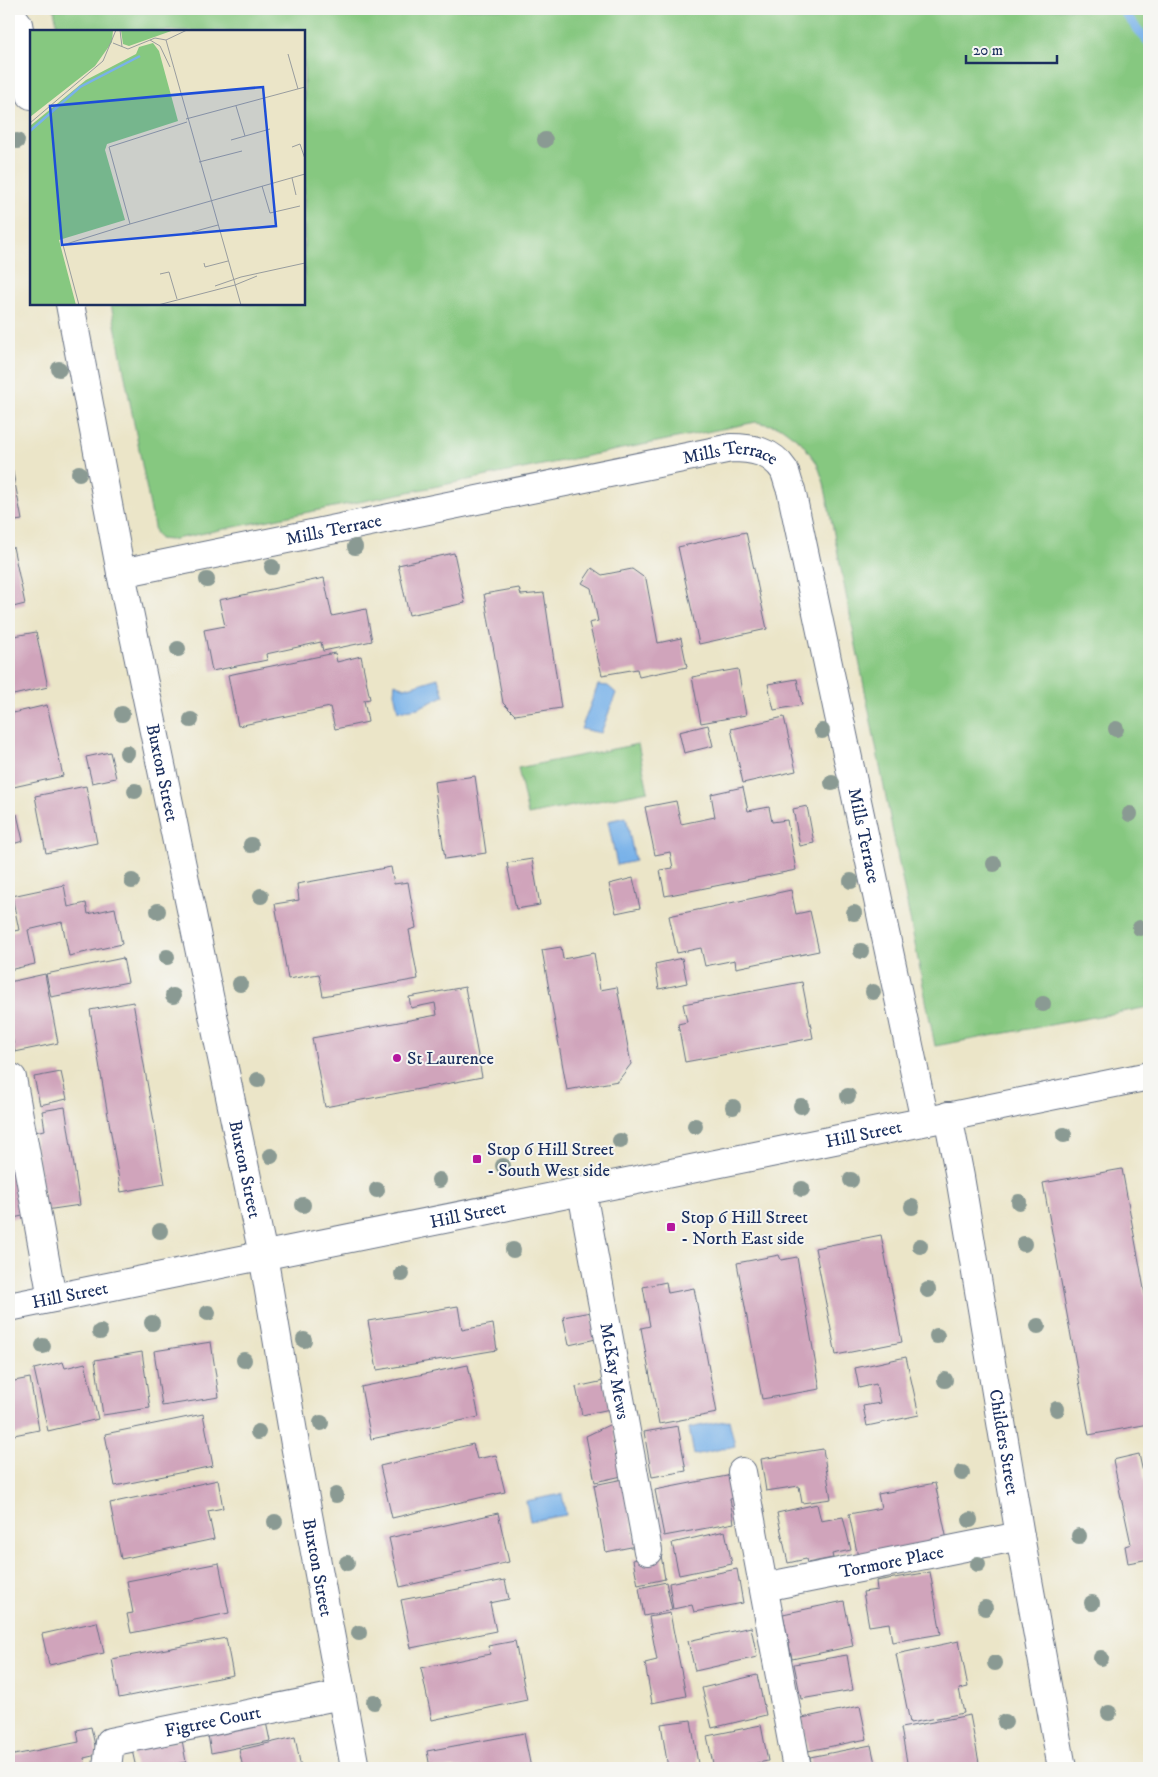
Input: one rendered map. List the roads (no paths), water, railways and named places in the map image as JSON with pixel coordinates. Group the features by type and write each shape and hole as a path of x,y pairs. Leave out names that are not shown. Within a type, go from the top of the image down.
{"street":[{"path":"9,12 18,24 30,90"},
{"path":"70,305 121,573"},
{"name":"Mills Terrace","path":"121,573 731,448 750,448 770,456 784,471 790,490 936,1119"},
{"name":"Buxton Street","path":"121,573 263,1255 296,1450 355,1768"},
{"path":"936,1119 1149,1076"},
{"path":"12,1078 52,1298"},
{"name":"Hill Street","path":"9,1306 582,1192 936,1119"},
{"name":"Childers Street","path":"936,1119 960,1178 1020,1536 1062,1768"},
{"name":"McKay Mews","path":"582,1192 648,1551"},
{"path":"742,1472 797,1768"},
{"name":"Tormore Place","path":"764,1587 1020,1536"},
{"name":"Figtree Court","path":"107,1768 110,1742 341,1694"}],"water":[{"path":"438,678 444,696 418,708 398,711 394,692 395,683 405,688"},
{"path":"598,685 608,686 616,693 601,733 581,729"},
{"path":"626,817 635,861 617,865 608,821"},
{"path":"729,1420 735,1446 694,1455 689,1428"},
{"path":"562,1494 566,1515 530,1521 526,1501"}],"waterway":[{"path":"1121,9 1149,43"}],"place":[{"name":"St Laurence","path":"397,1058"},
{"name":"Stop 6 Hill Street - South West side","path":"477,1159"},
{"name":"Stop 6 Hill Street - North East side","path":"671,1227"}]}
